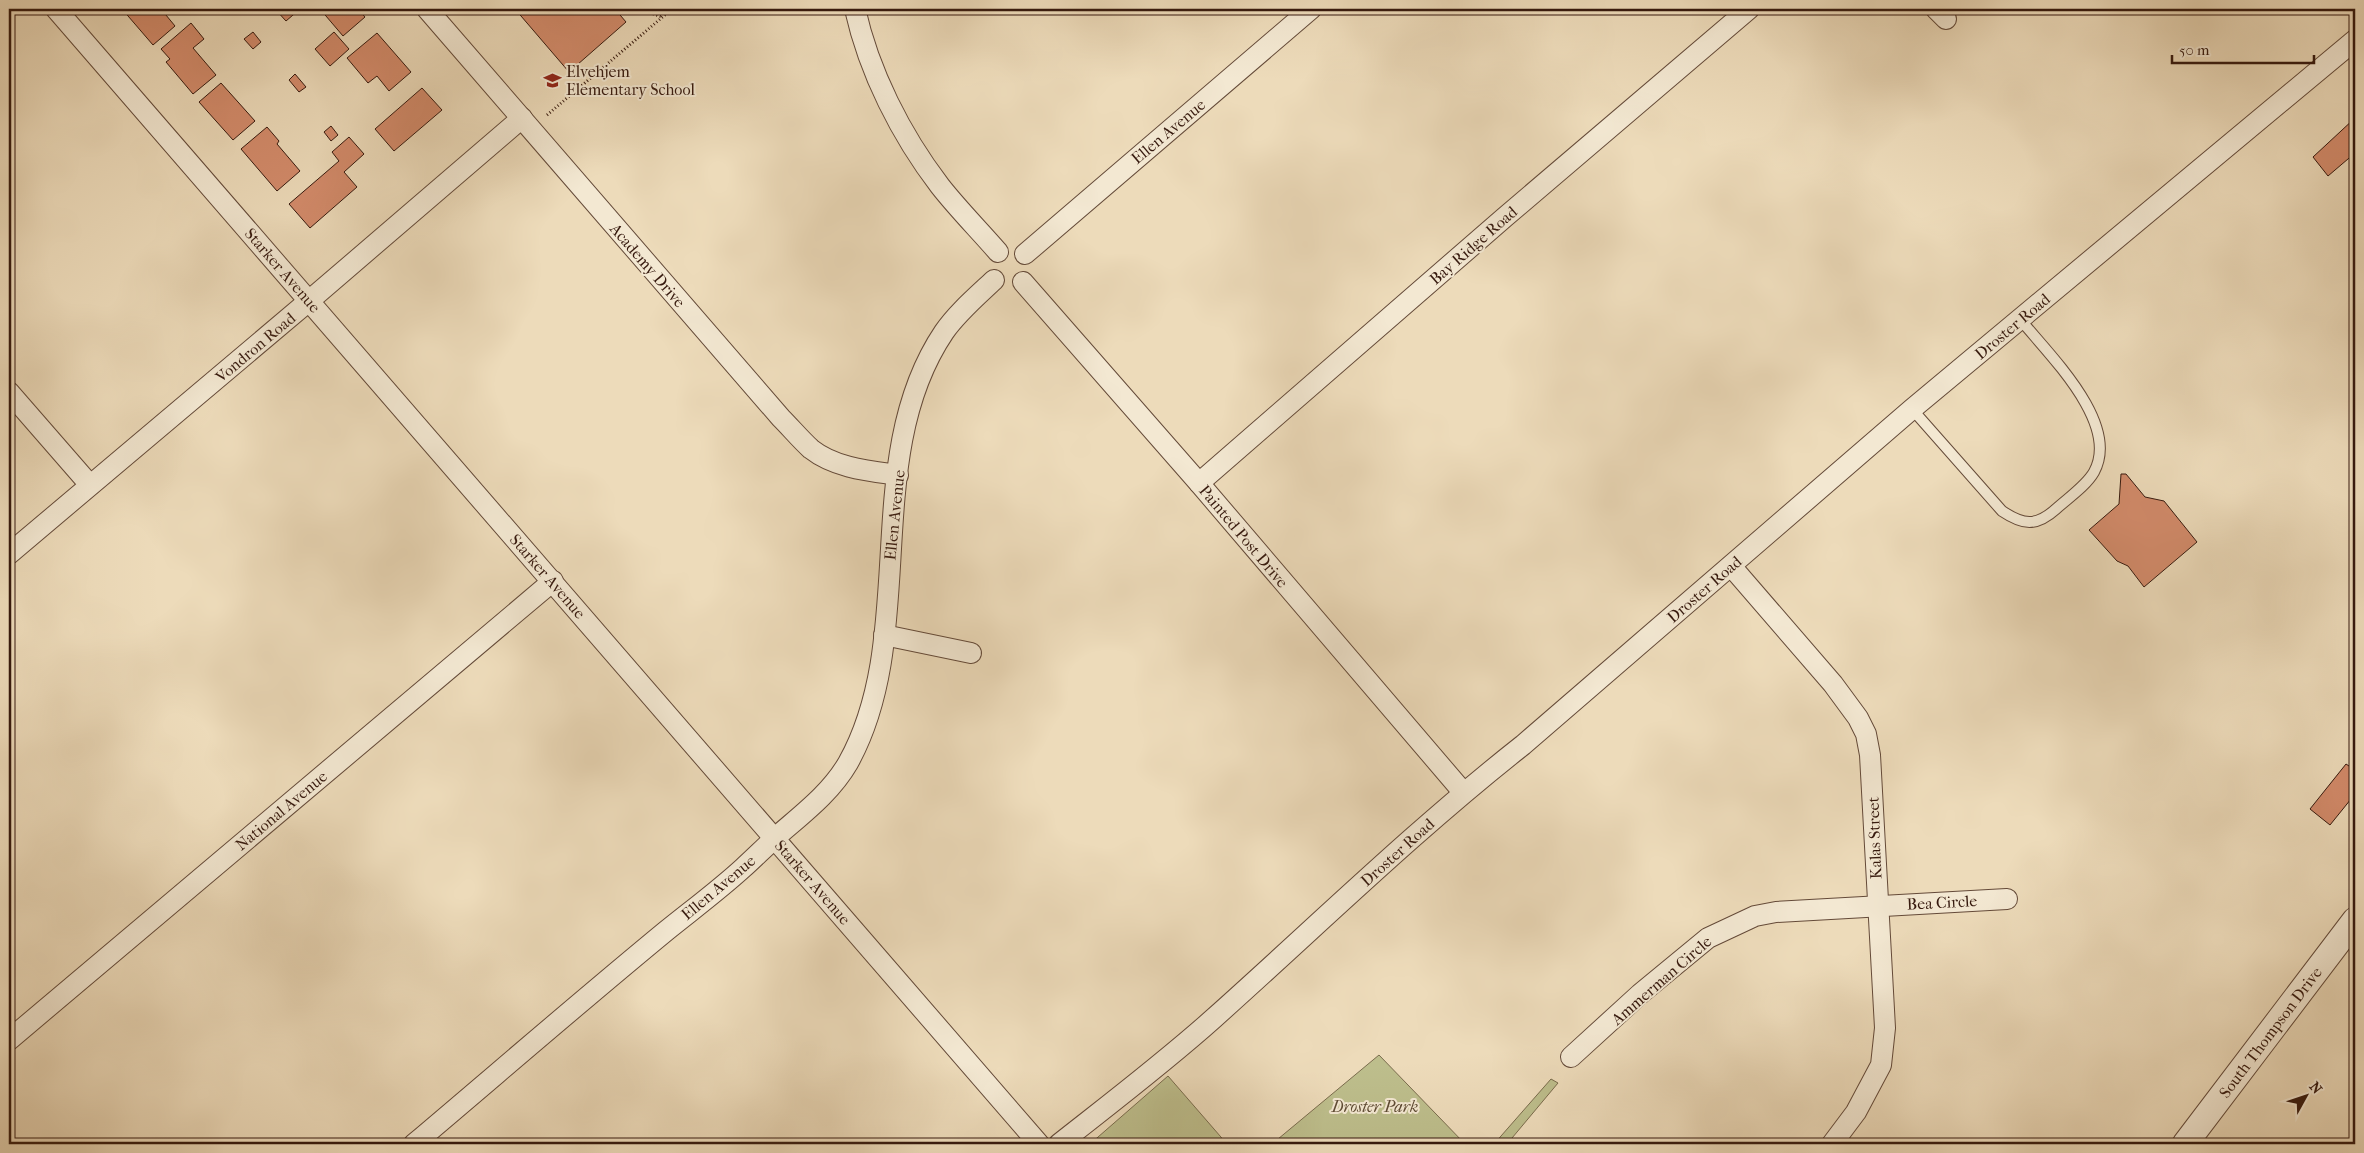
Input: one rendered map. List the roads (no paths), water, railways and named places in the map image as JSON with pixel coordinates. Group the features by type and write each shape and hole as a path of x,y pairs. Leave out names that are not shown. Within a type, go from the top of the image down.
{"street":[{"name":"Starker Avenue","path":"56,9 1039,1144"},
{"name":"Academy Drive","path":"427,9 781,418 812,450 826,458 852,467 898,474"},
{"path":"855,9 880,85 914,147 940,186 998,252"},
{"name":"Ellen Avenue","path":"1024,254 1311,9"},
{"name":"Bay Ridge Road","path":"1199,483 1505,216 1749,9"},
{"name":"Droster Road","path":"1059,1144 1136,1084 1213,1019 1463,792 1523,745 1912,409 2355,40"},
{"name":"Vondron Road","path":"9,554 522,118"},
{"path":"1014,248 1024,254 1028,259 1029,272 1023,282 1011,287 994,280 991,262 998,252 1002,249 1014,248"},
{"name":"Ellen Avenue","path":"414,1144 742,869 834,784 848,763 860,737 875,692 884,635 898,474 906,420 929,358 945,330 994,280"},
{"name":"Painted Post Drive","path":"1023,282 1199,483 1463,792"},
{"path":"9,392 90,485"},
{"name":"Kalas Street","path":"1731,566 1833,684 1858,718 1866,734 1870,755 1885,1028 1881,1065 1856,1112 1832,1144"},
{"name":"National Avenue","path":"9,1040 553,581"},
{"path":"884,635 971,653"},
{"name":"Bea Circle","path":"1877,906 2007,899"},
{"name":"Ammerman Circle","path":"1571,1058 1708,938 1733,924 1755,916 1776,912 1877,906"},
{"name":"South Thompson Drive","path":"2186,1144 2355,920"}],"lane":[{"path":"1912,409 2002,511 2019,521 2027,523 2047,517 2093,474 2098,463 2101,442 2087,402 2020,319"}],"place":[{"name":"Elvehjem Elementary School","path":"552,80"}],"park label":[{"name":"Droster Park","path":"1375,1106"}]}
